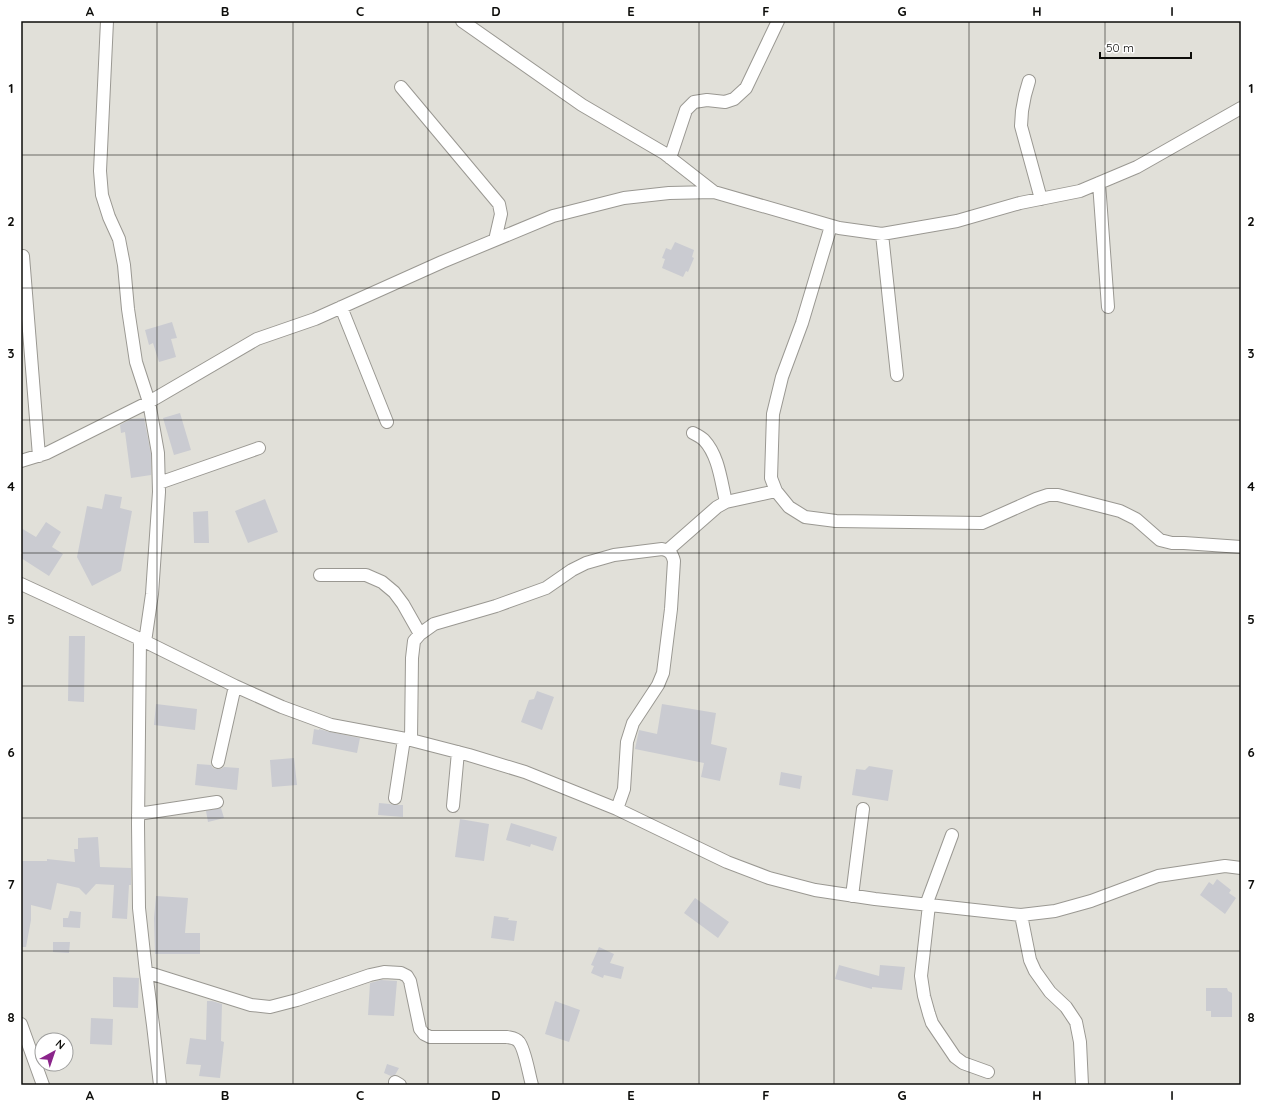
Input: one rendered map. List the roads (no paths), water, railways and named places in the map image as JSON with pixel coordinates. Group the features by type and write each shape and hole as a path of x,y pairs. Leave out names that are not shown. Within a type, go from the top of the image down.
{"street":[{"path":"107,21 100,171 102,195 109,217 119,239 124,265 128,309 136,362 149,402 158,453 159,492 152,594 142,640 138,814 139,908 160,1085"},
{"path":"462,21 582,106 664,152 714,192"},
{"path":"670,158 686,110 694,102 707,100 724,102 734,98 746,88 778,21"},
{"path":"1029,81 1022,111 1021,126 1040,199"},
{"path":"401,87 499,204 501,214 495,240"},
{"path":"21,461 47,453 149,402 257,339 315,319 553,216 624,198 669,193 714,192 831,226 882,234 957,221 1020,203 1080,191 1137,167 1241,108"},
{"path":"1099,183 1108,307"},
{"path":"831,226 802,323 782,377 773,414 771,478 776,491 789,507 805,517 836,521 982,523 1036,499 1048,495 1058,495 1120,511 1136,519 1160,540 1172,544 1184,543 1241,547"},
{"path":"882,234 898,375"},
{"path":"23,256 39,456"},
{"path":"341,307 387,422"},
{"path":"693,433 703,439 710,449 717,465 726,502"},
{"path":"159,483 259,448"},
{"path":"668,550 713,510 726,502 776,491"},
{"path":"395,798 408,740 414,642 420,634 434,624 496,606 546,588 572,570 586,563 614,555 662,549 668,550 672,554 674,561 671,609 663,673 658,685 633,723 627,742 624,789 617,810"},
{"path":"320,575 366,575 382,582 394,592 403,604 420,634"},
{"path":"21,584 282,707 332,725 408,740 458,752 525,772 617,810 727,862 769,878 815,890 852,896 1021,915 1055,910 1091,901 1158,876 1225,866 1241,868"},
{"path":"218,762 235,686"},
{"path":"453,806 458,752"},
{"path":"138,814 217,802"},
{"path":"852,896 863,809"},
{"path":"952,835 928,905 921,976 924,996 932,1023 955,1057 963,1063 988,1072"},
{"path":"1021,915 1028,953 1035,971 1050,992 1066,1007 1076,1022 1080,1042 1082,1085"},
{"path":"146,972 251,1005 270,1007 297,1000 370,975 384,972 401,973 407,976 410,981 420,1029 424,1034 430,1037 515,1038 520,1042 523,1050 532,1085"},
{"path":"21,1024 44,1085"}]}
